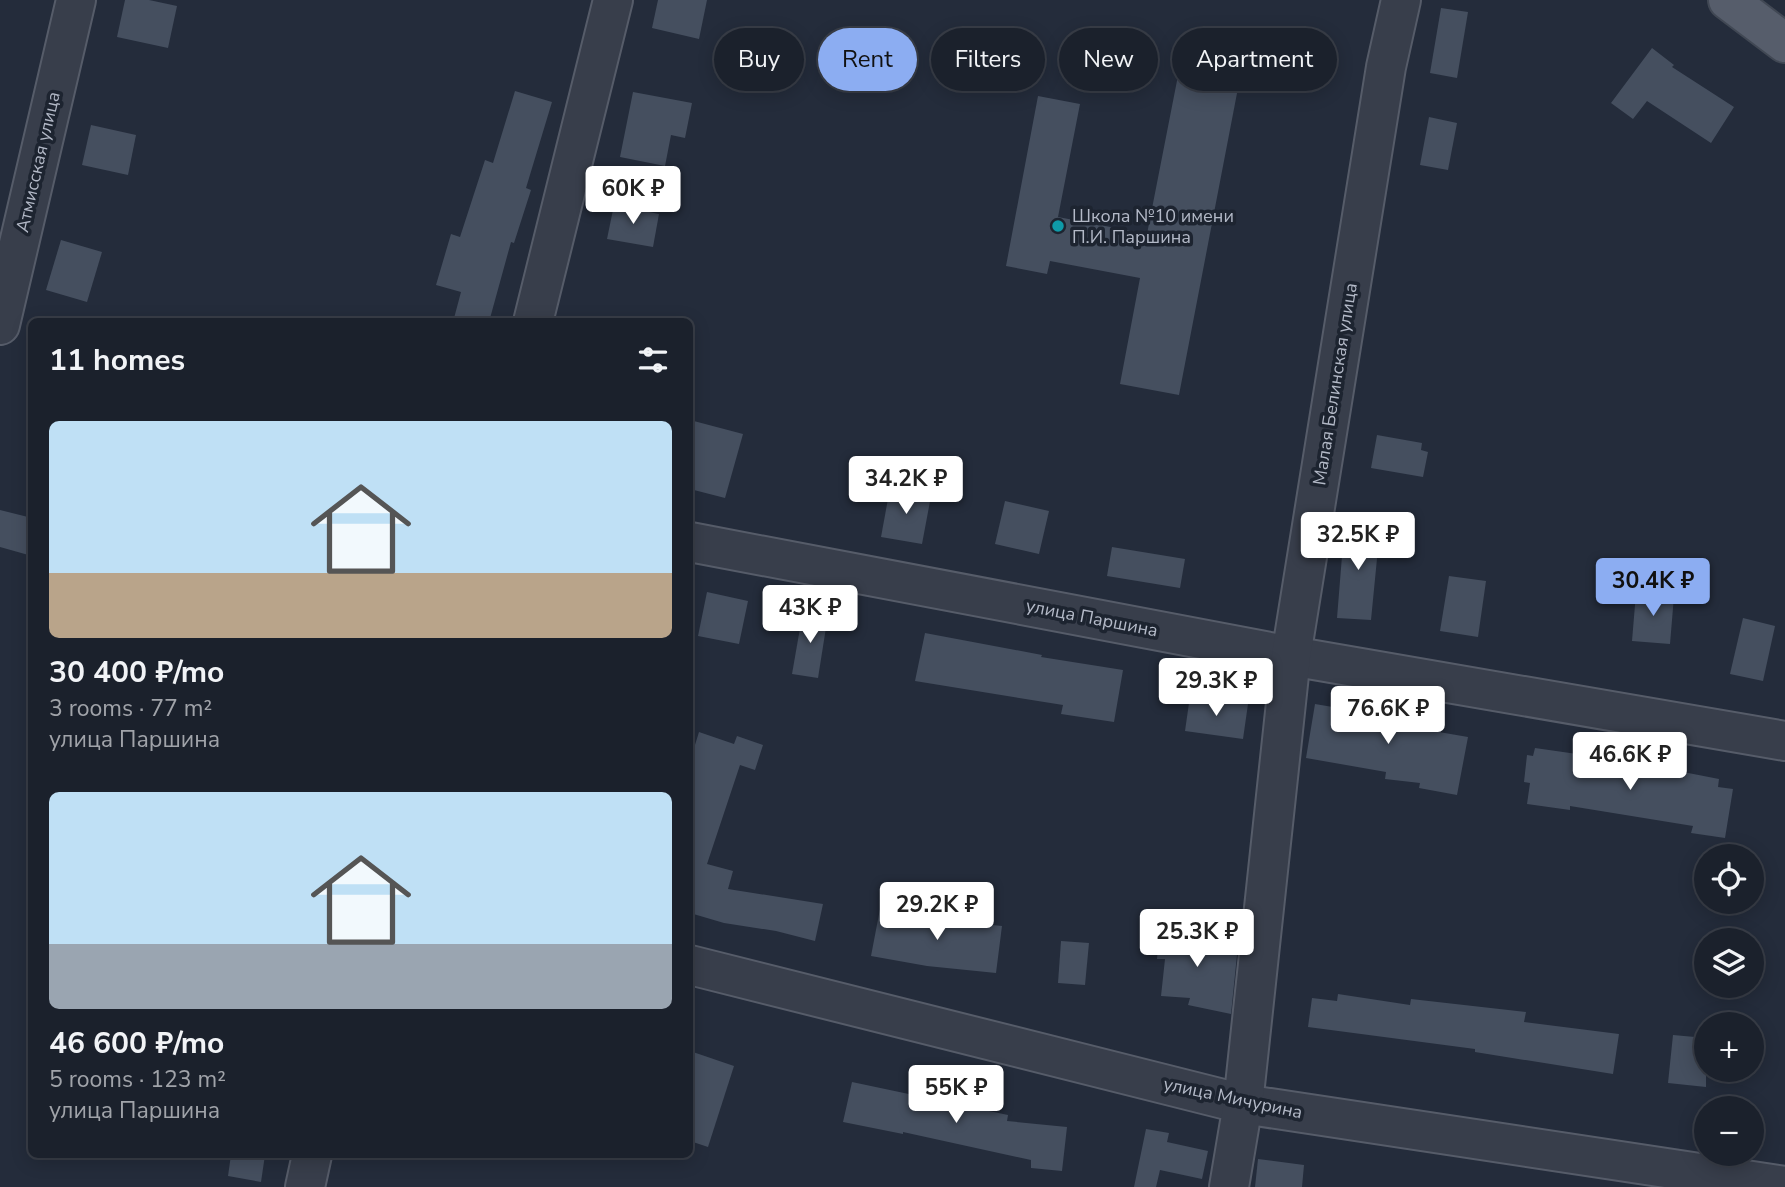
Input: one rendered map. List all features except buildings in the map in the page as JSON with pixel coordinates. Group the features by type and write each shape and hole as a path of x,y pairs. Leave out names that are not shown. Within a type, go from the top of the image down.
{"main road":[{"path":"1728,0 1785,43"}],"street":[{"name":"Атмисская улица","path":"0,325 76,0"},
{"path":"534,318 612,0"},
{"name":"Малая Белинская улица","path":"1229,1187 1243,1104 1291,656 1386,67 1401,0"},
{"name":"улица Паршина","path":"693,543 1291,656 1785,741"},
{"name":"улица Мичурина","path":"693,966 1243,1104 1785,1186"},
{"path":"305,1187 311,1158"}],"place":[{"name":"Школа №10 имени П.И. Паршина","path":"1058,226"}]}
